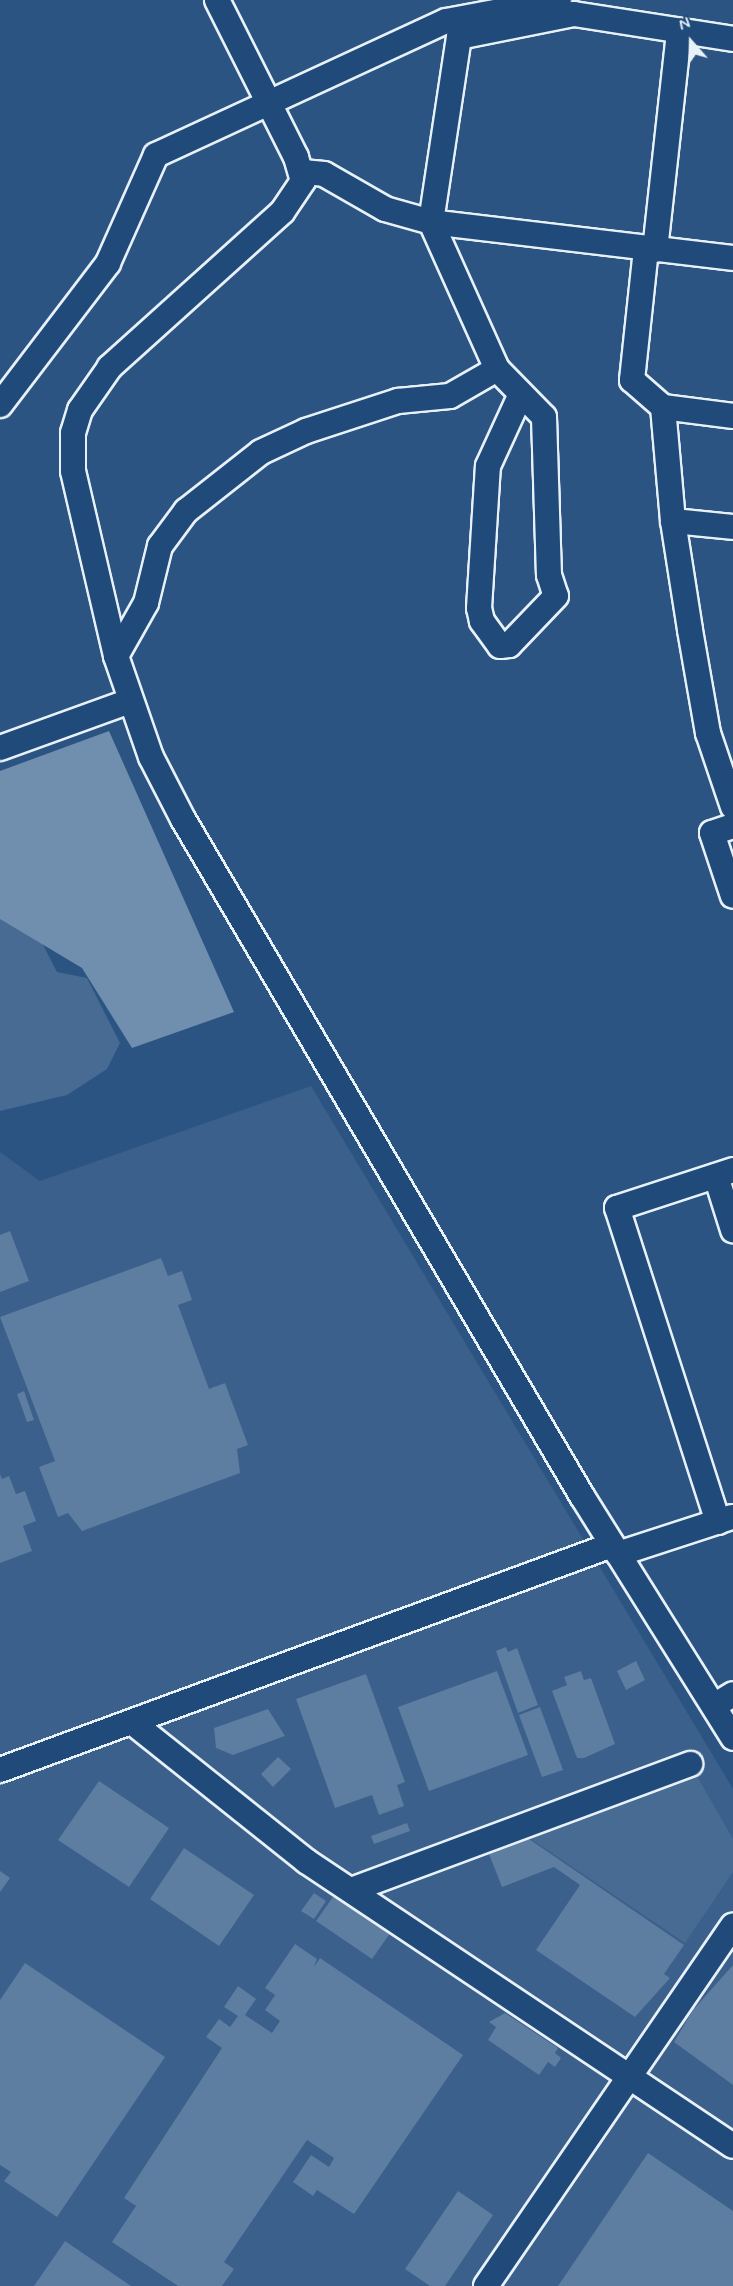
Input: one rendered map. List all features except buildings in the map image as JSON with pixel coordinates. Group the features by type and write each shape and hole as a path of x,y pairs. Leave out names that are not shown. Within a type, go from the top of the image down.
{"street":[{"path":"218,0 303,172 295,200 110,367 80,410 73,433 73,471 116,656 130,701 183,819 615,1549 723,1700 733,1738"},
{"path":"0,405 108,262 149,161 267,99 465,15 559,0"},
{"path":"521,394 488,466 479,608 482,621 500,646 509,645 556,596 549,575 544,417 497,369 431,222 459,37 574,14 679,33 733,39"},
{"path":"679,33 632,380 663,407 733,416"},
{"path":"303,172 324,174 385,209 431,222 733,258"},
{"path":"116,656 146,603 160,546 186,511 261,452 306,430 398,401 450,396 497,369"},
{"path":"663,407 673,521 708,733 733,807"},
{"path":"673,521 733,527"},
{"path":"0,748 130,701"},
{"path":"733,826 712,833 733,896"},
{"path":"0,1770 615,1549 725,1519 617,1208 724,1173 733,1230"},
{"path":"132,1722 351,1890 733,2146"},
{"path":"351,1890 690,1764"},
{"path":"486,2286 628,2075 733,1925"}],"shaded area":[{"path":"109,731 234,1012 132,1048 82,968 0,919 0,771"},
{"path":"0,914 38,935 57,972 87,978 120,1043 107,1069 67,1095 0,1111"},
{"path":"311,1086 733,1789 733,2286 0,2286 0,1152 40,1181"},
{"path":"693,1769 733,1839 733,1872 685,1943 522,1833"}],"waterway":[{"path":"565,3 578,0"}]}
